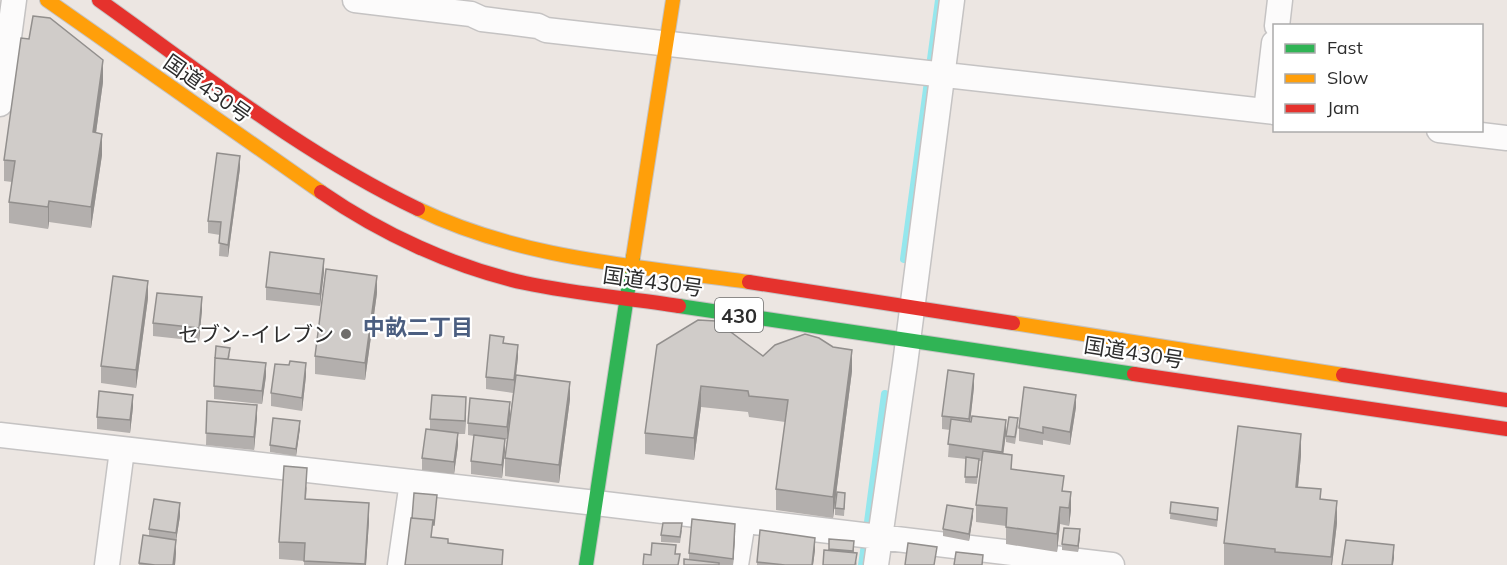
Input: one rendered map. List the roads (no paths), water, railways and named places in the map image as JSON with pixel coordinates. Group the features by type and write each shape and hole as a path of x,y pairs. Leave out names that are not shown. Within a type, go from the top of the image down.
{"main road":[{"name":"国道430号","path":"47,0 343,207 397,238 462,264 525,283 1507,429"},
{"path":"586,565 673,0"},
{"name":"国道430号","path":"106,2 286,133 367,183 432,216 499,239 554,254 911,306 1215,357 1507,400"}],"street":[{"path":"0,104 14,0"},
{"path":"355,0 472,7 482,19 538,26 546,30 1270,111 1273,70"},
{"path":"876,565 908,339 933,73 952,0"},
{"path":"1277,24 1280,0"},
{"path":"90,30 106,2"},
{"path":"1456,132 1507,138"},
{"path":"0,435 1112,565"},
{"path":"107,565 122,450"},
{"path":"400,565 412,482"},
{"path":"736,565 743,521"}],"waterway":[{"path":"904,259 939,0"},
{"path":"868,522 885,394"},
{"path":"862,565 865,544"}],"place":[{"name":"セブン-イレブン","path":"346,334"}],"district":[{"name":"中畝二丁目","path":"418,327"}]}
